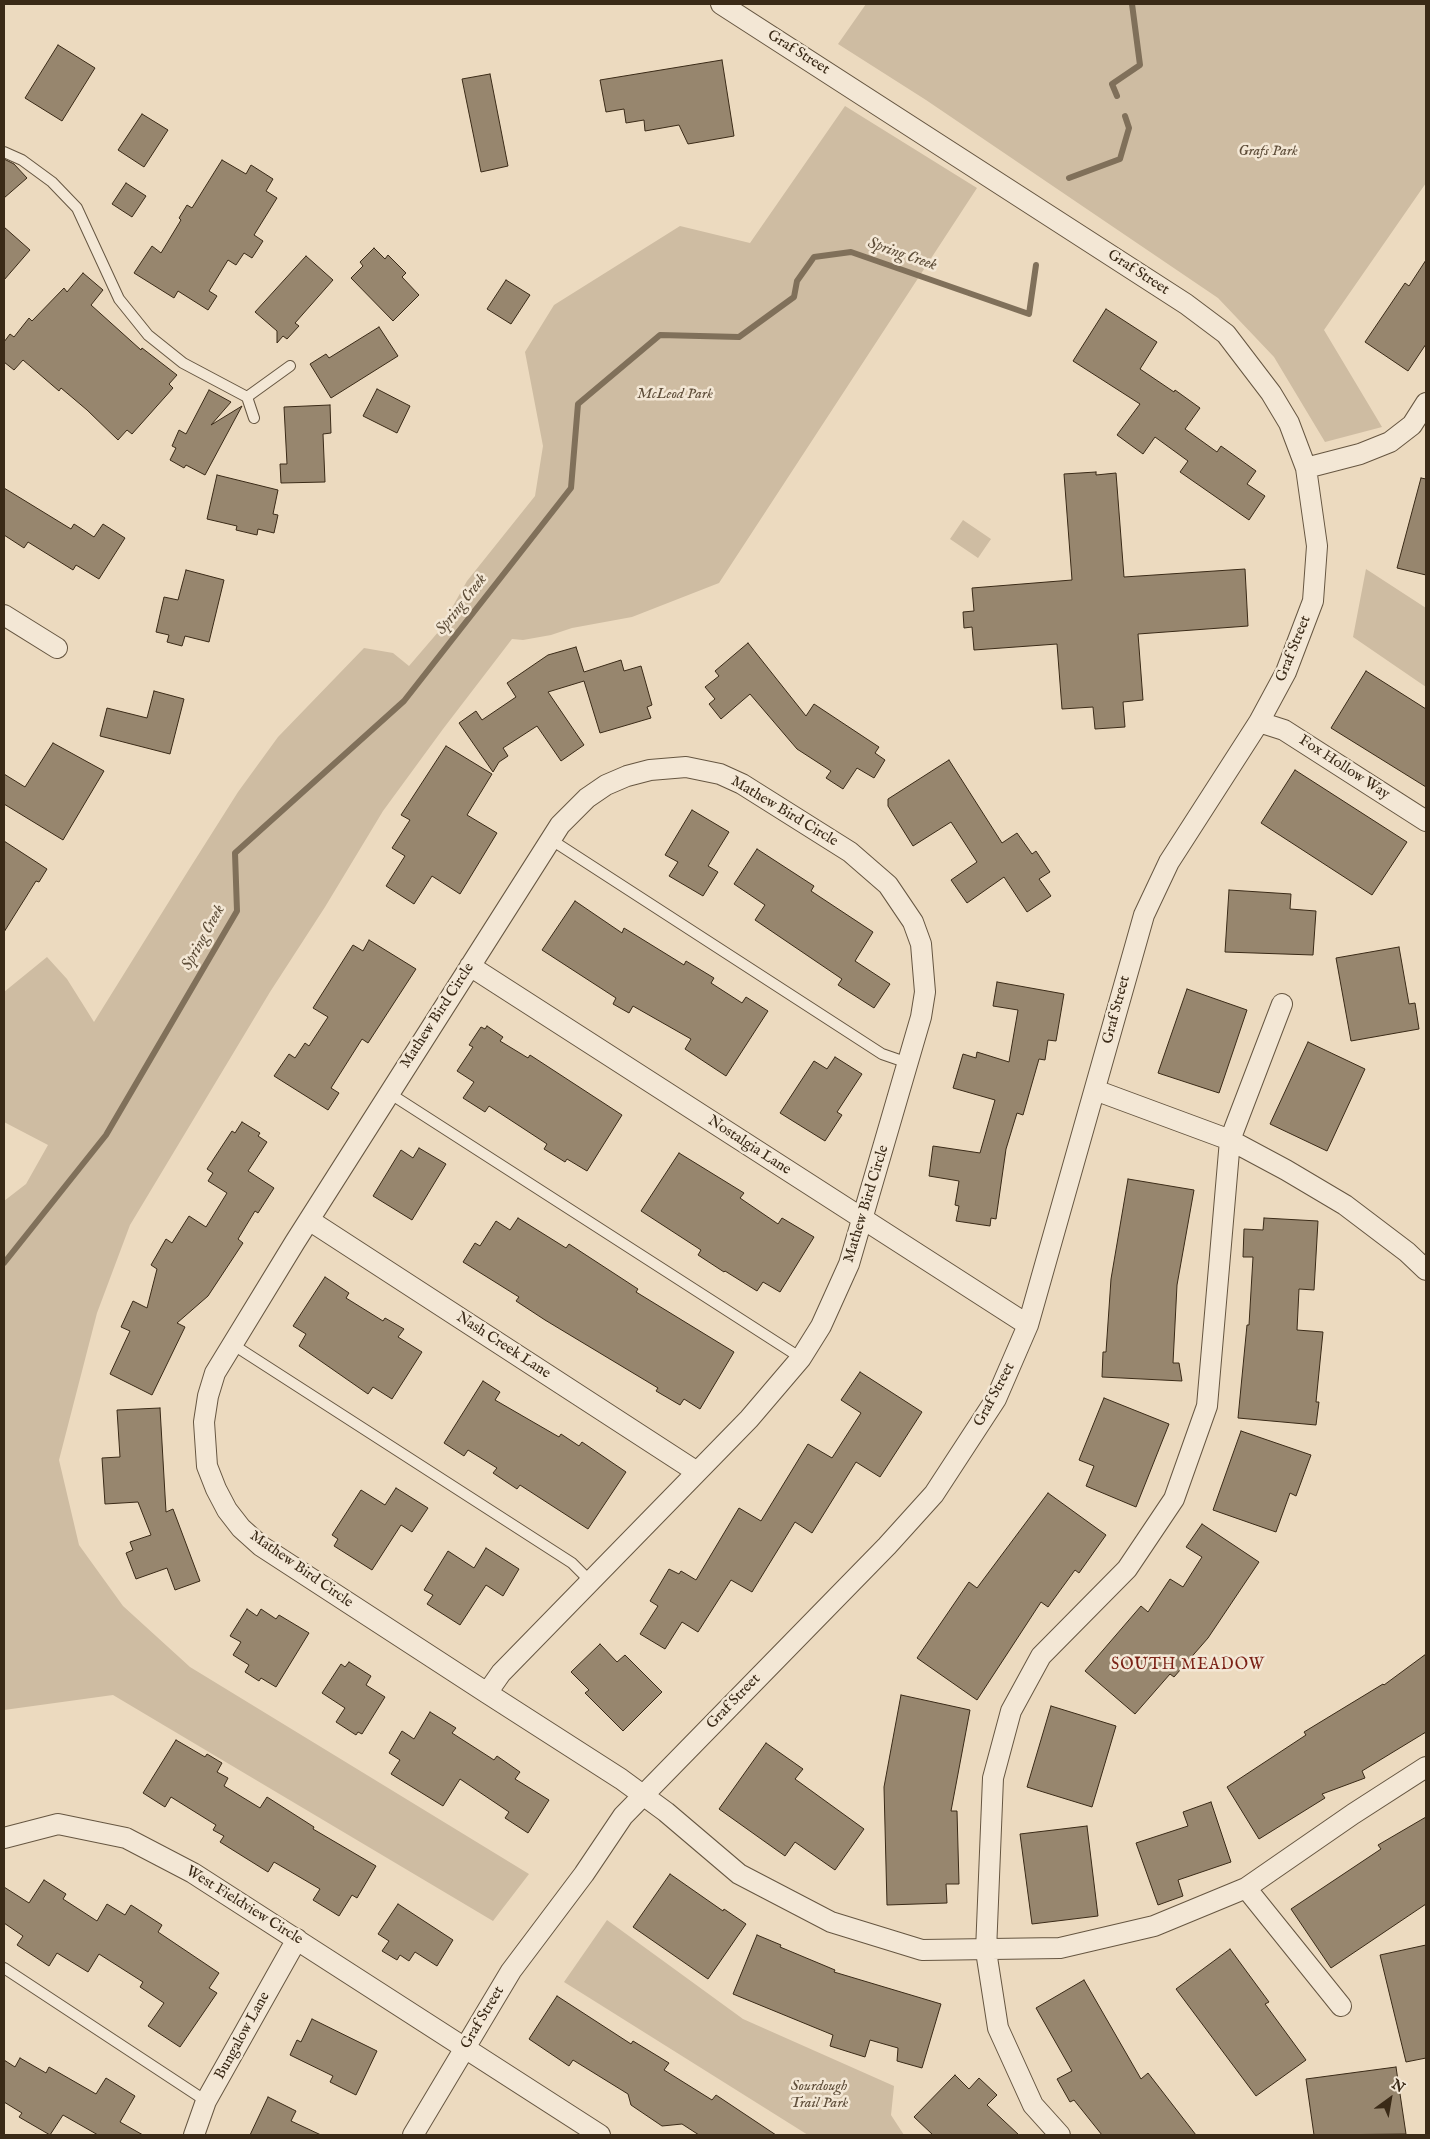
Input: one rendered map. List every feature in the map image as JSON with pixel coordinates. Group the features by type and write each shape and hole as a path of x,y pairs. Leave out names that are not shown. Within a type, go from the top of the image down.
{"street":[{"name":"Graf Street","path":"413,2135 511,1971 584,1874 623,1816 886,1546 934,1494 996,1399 1028,1325 1144,915 1158,883 1259,722 1286,672 1313,602 1317,546 1306,468 1289,423 1271,393 1226,334 1178,299 720,4"},
{"path":"1306,468 1360,454 1390,442 1412,425 1426,403"},
{"path":"4,615 57,648"},
{"name":"Fox Hollow Way","path":"1259,722 1284,730 1426,821"},
{"name":"Mathew Bird Circle","path":"487,1693 501,1673 749,1419 801,1358 836,1295 849,1264 921,1017 925,992 921,944 913,922 902,902 873,869 850,852 762,796 720,774 686,767 650,770 627,776 606,785 586,798 573,810 550,839 232,1344 215,1374 204,1422 207,1466 227,1510 241,1528 261,1546 643,1795 739,1874 831,1922 922,1950 986,1951 1060,1948 1154,1926 1246,1888 1353,1814 1426,1767"},
{"name":"Nostalgia Lane","path":"470,966 1028,1325"},
{"path":"1060,2135 1033,2105 998,2028 986,1951 994,1778 1011,1711 1041,1656 1127,1569 1174,1499 1207,1406 1230,1140 1282,1004"},
{"path":"1095,1090 1230,1140 1286,1170 1345,1206 1407,1252 1426,1270"},
{"name":"Nash Creek Lane","path":"309,1220 697,1472"},
{"name":"West Fieldview Circle","path":"4,1838 58,1824 126,1838 193,1872 600,2135"},
{"path":"1246,1888 1342,2006"},
{"name":"Bungalow Lane","path":"194,2135 206,2101 296,1939"}],"lane":[{"path":"4,152 22,160 52,182 77,208 119,299 148,335 183,362 247,398 254,418"},
{"path":"247,398 290,366"},
{"path":"550,839 882,1054 908,1063"},
{"path":"389,1094 801,1358"},
{"path":"232,1344 572,1563 591,1582"},
{"path":"4,1968 206,2101"}],"green space":[{"name":"Grafs Park","path":"866,4 1426,4 1426,183 1324,330 1382,427 1325,442 1274,357 1218,298 926,100 838,44"},
{"name":"McLeod Park","path":"845,106 977,188 719,583 632,617 572,628 551,635 523,640 512,639 383,811 325,907 270,992 130,1225 97,1313 59,1460 79,1545 123,1606 190,1667 529,1874 493,1921 113,1695 4,1710 4,1201 26,1184 48,1145 4,1122 4,992 47,957 67,979 94,1022 238,792 278,737 364,648 393,653 409,666 439,631 467,581 535,496 543,446 525,352 554,305 680,226 750,243"},
{"path":"963,520 991,539 978,558 950,539"},
{"path":"1366,569 1426,608 1426,687 1353,637"},
{"name":"Sourdough Trail Park","path":"607,1920 743,2019 894,2086 891,2115 904,2135 808,2135 564,1982"}],"building":[{"path":"58,45 95,68 62,121 25,98"},
{"path":"722,60 734,136 688,144 679,125 645,131 644,120 626,123 624,109 606,112 600,80"},
{"path":"490,74 508,166 481,172 462,79"},
{"path":"142,114 168,130 144,167 118,150"},
{"path":"4,159 14,164 27,178 4,198"},
{"path":"222,160 246,174 251,165 273,179 266,191 277,198 254,235 263,241 252,258 244,253 236,265 228,260 209,291 217,296 208,310 178,291 174,298 134,273 152,246 161,253 181,220 179,218 187,205 192,208"},
{"path":"126,183 146,196 132,217 112,204"},
{"path":"4,227 30,250 4,280"},
{"path":"374,248 385,259 388,255 406,273 402,277 419,295 393,321 351,278 363,266 360,262"},
{"path":"306,256 333,280 295,323 299,326 287,339 283,336 277,343 277,331 255,312"},
{"path":"1426,260 1426,344 1408,371 1365,342 1405,283 1409,286"},
{"path":"83,273 103,290 91,305 141,350 142,348 177,375 169,384 173,388 132,434 127,430 118,440 61,388 59,391 23,360 14,370 4,362 4,342 10,334 14,337 29,318 32,321 64,288 67,292"},
{"path":"506,280 530,295 511,324 487,309"},
{"path":"1106,309 1157,342 1140,369 1200,408 1185,429 1217,452 1221,446 1256,471 1247,484 1265,496 1249,520 1180,472 1188,461 1155,437 1143,454 1117,435 1140,404 1073,361"},
{"path":"379,327 398,356 331,398 310,364 326,354 329,358"},
{"path":"377,389 410,406 397,433 363,416"},
{"path":"209,390 231,402 211,425 242,406 205,475 186,465 184,468 170,460 176,448 172,446 179,430 186,434"},
{"path":"330,405 331,433 323,434 325,482 281,483 280,464 287,464 284,407"},
{"path":"1096,472 1096,475 1116,473 1124,577 1245,569 1248,626 1138,634 1143,700 1123,702 1125,727 1095,729 1093,707 1062,709 1057,644 974,650 972,627 964,628 963,612 974,611 972,588 1072,580 1064,474"},
{"path":"217,475 278,490 273,514 278,515 274,533 258,529 257,535 236,530 237,526 207,519"},
{"path":"1421,478 1426,479 1426,575 1397,568"},
{"path":"4,488 71,529 74,524 94,537 103,524 125,538 99,579 76,565 73,570 28,542 24,548 4,535"},
{"path":"186,570 224,580 209,642 185,636 182,646 167,642 169,635 156,632 164,597 178,600"},
{"path":"748,643 806,716 814,704 879,747 875,753 885,760 874,778 857,768 843,789 826,778 831,771 797,749 750,694 721,719 709,704 715,699 705,687 719,676 715,671"},
{"path":"576,647 584,672 621,660 624,671 641,666 652,705 647,707 651,718 600,733 584,681 548,692 584,745 561,761 537,726 503,748 508,756 499,762 493,772 459,723 476,711 482,720 516,697 507,683 548,655"},
{"path":"1366,671 1426,709 1426,787 1331,728"},
{"path":"154,691 184,699 170,754 100,736 107,708 147,718"},
{"path":"53,743 104,771 63,840 4,804 4,774 25,787"},
{"path":"446,746 492,774 467,815 497,833 460,894 432,876 414,904 386,886 405,856 392,848 410,820 401,815"},
{"path":"949,760 1002,843 1017,833 1032,854 1036,851 1050,872 1039,879 1051,896 1027,912 1004,877 967,903 951,880 977,862 951,822 913,846 888,806 888,799"},
{"path":"1295,770 1407,842 1372,895 1261,823"},
{"path":"692,810 729,832 708,866 718,872 703,896 669,876 678,862 665,855"},
{"path":"4,841 47,869 39,882 36,881 4,932"},
{"path":"757,849 814,886 811,891 873,932 855,961 890,984 874,1008 838,985 842,979 755,920 765,905 734,884"},
{"path":"1229,890 1291,894 1290,909 1316,911 1313,955 1225,952"},
{"path":"575,901 622,933 624,928 684,965 686,961 714,978 711,983 742,1003 746,997 768,1011 726,1076 685,1049 691,1039 633,1006 629,1013 613,1004 616,998 542,950"},
{"path":"369,940 416,969 368,1043 362,1039 331,1088 339,1093 328,1110 274,1076 289,1054 295,1058 305,1043 309,1046 328,1017 313,1008 353,945 363,951"},
{"path":"1399,947 1409,1004 1415,1003 1419,1029 1351,1041 1336,958"},
{"path":"997,982 1064,994 1056,1041 1048,1040 1045,1060 1039,1059 1023,1115 1017,1113 1006,1149 996,1219 991,1218 990,1226 956,1221 959,1206 955,1205 959,1181 929,1176 933,1146 980,1153 995,1100 953,1088 963,1054 976,1058 977,1052 1009,1062 1018,1010 993,1006"},
{"path":"1187,989 1247,1010 1219,1093 1158,1073"},
{"path":"487,1026 503,1037 500,1041 528,1058 530,1055 622,1115 587,1171 567,1159 565,1162 544,1149 547,1144 489,1106 485,1112 463,1098 474,1082 457,1071 473,1047 469,1045 481,1027 485,1029"},
{"path":"1308,1042 1365,1069 1327,1151 1270,1124"},
{"path":"835,1057 862,1074 837,1112 842,1115 825,1141 780,1113 814,1061 827,1069"},
{"path":"242,1122 260,1133 258,1136 267,1142 248,1171 274,1188 258,1213 255,1211 238,1239 243,1243 208,1296 177,1323 185,1327 152,1395 110,1374 130,1331 121,1327 133,1301 147,1308 157,1269 151,1265 166,1239 172,1243 189,1216 206,1227 227,1193 208,1181 213,1173 207,1169 232,1131 235,1133"},
{"path":"419,1148 446,1164 412,1220 373,1196 401,1150 413,1158"},
{"path":"679,1153 744,1193 740,1198 778,1224 782,1218 814,1237 780,1292 763,1282 757,1291 724,1272 698,1255 701,1250 641,1211"},
{"path":"1128,1179 1194,1190 1177,1285 1173,1363 1179,1363 1182,1381 1102,1377 1103,1352 1106,1352 1111,1279"},
{"path":"518,1218 566,1248 569,1244 638,1289 636,1292 734,1352 700,1409 684,1399 680,1405 656,1391 658,1388 545,1320 516,1301 519,1297 463,1262 475,1243 480,1246 496,1221 510,1230"},
{"path":"1264,1218 1318,1221 1314,1290 1299,1289 1297,1330 1323,1332 1316,1402 1319,1402 1316,1425 1238,1418 1247,1325 1249,1325 1253,1257 1243,1257 1244,1229 1263,1230"},
{"path":"325,1277 349,1293 346,1298 383,1321 385,1318 404,1329 398,1337 422,1352 392,1399 373,1387 368,1394 299,1346 306,1334 293,1326"},
{"path":"860,1372 922,1412 880,1477 856,1462 812,1533 795,1522 752,1592 731,1580 698,1632 682,1622 665,1649 640,1634 658,1606 650,1601 669,1569 679,1574 681,1571 696,1580 739,1508 761,1521 808,1444 832,1458 861,1413 841,1400"},
{"path":"483,1381 500,1392 495,1400 559,1437 561,1434 579,1446 582,1442 626,1472 588,1529 520,1485 517,1489 493,1473 497,1468 468,1450 464,1456 444,1443"},
{"path":"1104,1398 1169,1424 1136,1507 1086,1486 1094,1466 1079,1460"},
{"path":"160,1408 166,1512 173,1509 200,1581 175,1590 167,1568 136,1579 126,1553 133,1550 130,1542 151,1535 138,1502 105,1504 102,1458 120,1457 117,1410"},
{"path":"1241,1431 1311,1455 1296,1496 1290,1493 1276,1532 1213,1510"},
{"path":"396,1488 428,1508 412,1532 401,1525 372,1570 334,1546 338,1539 332,1535 361,1490 385,1505"},
{"path":"1048,1493 1106,1535 1079,1573 1075,1570 1048,1607 1041,1602 977,1700 917,1658 969,1582 977,1588"},
{"path":"1202,1524 1259,1562 1208,1638 1174,1677 1170,1674 1135,1714 1085,1671 1141,1606 1148,1612 1170,1579 1183,1587 1202,1557 1186,1547"},
{"path":"486,1548 519,1569 503,1596 486,1585 460,1625 427,1604 433,1595 424,1590 448,1551 474,1568"},
{"path":"247,1609 257,1616 261,1609 276,1619 279,1615 309,1633 276,1687 261,1678 259,1681 245,1672 249,1665 233,1655 241,1642 230,1636"},
{"path":"600,1644 617,1662 625,1655 662,1692 623,1731 585,1693 589,1690 571,1672"},
{"path":"1426,1654 1426,1732 1362,1771 1365,1778 1322,1794 1325,1798 1259,1839 1227,1787 1306,1735 1304,1732 1384,1685"},
{"path":"349,1662 371,1676 366,1685 385,1697 362,1734 358,1732 356,1735 336,1722 345,1708 322,1693 341,1664 345,1667"},
{"path":"901,1695 970,1710 951,1811 957,1811 959,1884 946,1884 947,1903 887,1905 884,1787"},
{"path":"1051,1706 1116,1726 1092,1807 1027,1787"},
{"path":"430,1712 456,1728 452,1733 494,1760 497,1756 520,1772 515,1779 549,1800 528,1833 505,1818 509,1812 460,1779 443,1806 391,1774 400,1760 389,1753 402,1731 414,1739"},
{"path":"176,1740 205,1757 207,1754 222,1763 217,1772 228,1778 224,1786 260,1808 267,1797 314,1827 313,1829 376,1866 357,1898 352,1895 339,1916 313,1900 320,1889 274,1862 268,1872 220,1842 224,1836 213,1830 216,1825 171,1797 165,1807 143,1793"},
{"path":"766,1743 803,1769 795,1779 864,1829 835,1870 795,1842 785,1856 719,1809"},
{"path":"1211,1802 1231,1862 1178,1880 1183,1896 1158,1905 1136,1843 1188,1826 1183,1812"},
{"path":"1426,1817 1426,1904 1331,1968 1291,1909 1381,1849 1378,1845"},
{"path":"1087,1826 1098,1916 1032,1924 1020,1834"},
{"path":"670,1874 723,1911 724,1909 746,1924 708,1979 633,1927"},
{"path":"44,1880 66,1894 63,1899 97,1921 107,1904 125,1915 131,1905 162,1925 158,1932 219,1973 209,1988 217,1993 180,2047 148,2026 164,2003 140,1987 143,1982 99,1954 88,1972 57,1953 49,1966 17,1945 23,1936 4,1923 4,1887 29,1903"},
{"path":"398,1904 453,1940 437,1966 415,1952 409,1961 400,1955 397,1960 382,1951 389,1941 378,1934"},
{"path":"757,1935 781,1945 780,1947 835,1970 834,1972 941,2004 922,2068 897,2061 898,2048 870,2040 865,2057 830,2046 833,2035 733,1994"},
{"path":"1426,1945 1426,2058 1406,2062 1380,1955"},
{"path":"1230,1949 1269,2002 1265,2004 1306,2060 1256,2096 1176,1989"},
{"path":"1084,1980 1141,2079 1148,2073 1196,2135 1102,2135 1074,2100 1070,2102 1057,2079 1072,2071 1036,2008"},
{"path":"557,1996 631,2044 633,2041 669,2063 664,2070 712,2100 716,2095 776,2135 699,2135 682,2124 662,2126 631,2105 628,2094 573,2060 569,2066 529,2039"},
{"path":"312,2019 377,2051 356,2095 330,2082 333,2076 290,2055 297,2040 301,2042"},
{"path":"20,2058 46,2073 49,2067 96,2094 106,2078 135,2096 120,2122 143,2135 98,2135 63,2115 50,2135 19,2117 22,2113 4,2102 4,2060 15,2067"},
{"path":"1396,2067 1406,2134 1314,2135 1306,2079"},
{"path":"955,2075 969,2089 979,2078 997,2095 987,2105 1019,2135 933,2135 914,2117"},
{"path":"268,2097 296,2111 291,2121 321,2135 250,2135"}],"waterway":[{"name":"Spring Creek","path":"1117,96 1112,84 1140,65 1132,4"},
{"name":"Spring Creek","path":"1069,178 1120,159 1129,128 1125,116"},
{"name":"Spring Creek","path":"4,1263 106,1135 237,911 235,853 404,701 571,488 578,404 660,335 739,337 794,297 797,281 814,257 851,252 1029,314 1036,265"}],"district":[{"name":"SOUTH MEADOW","path":"1188,1666"}]}
